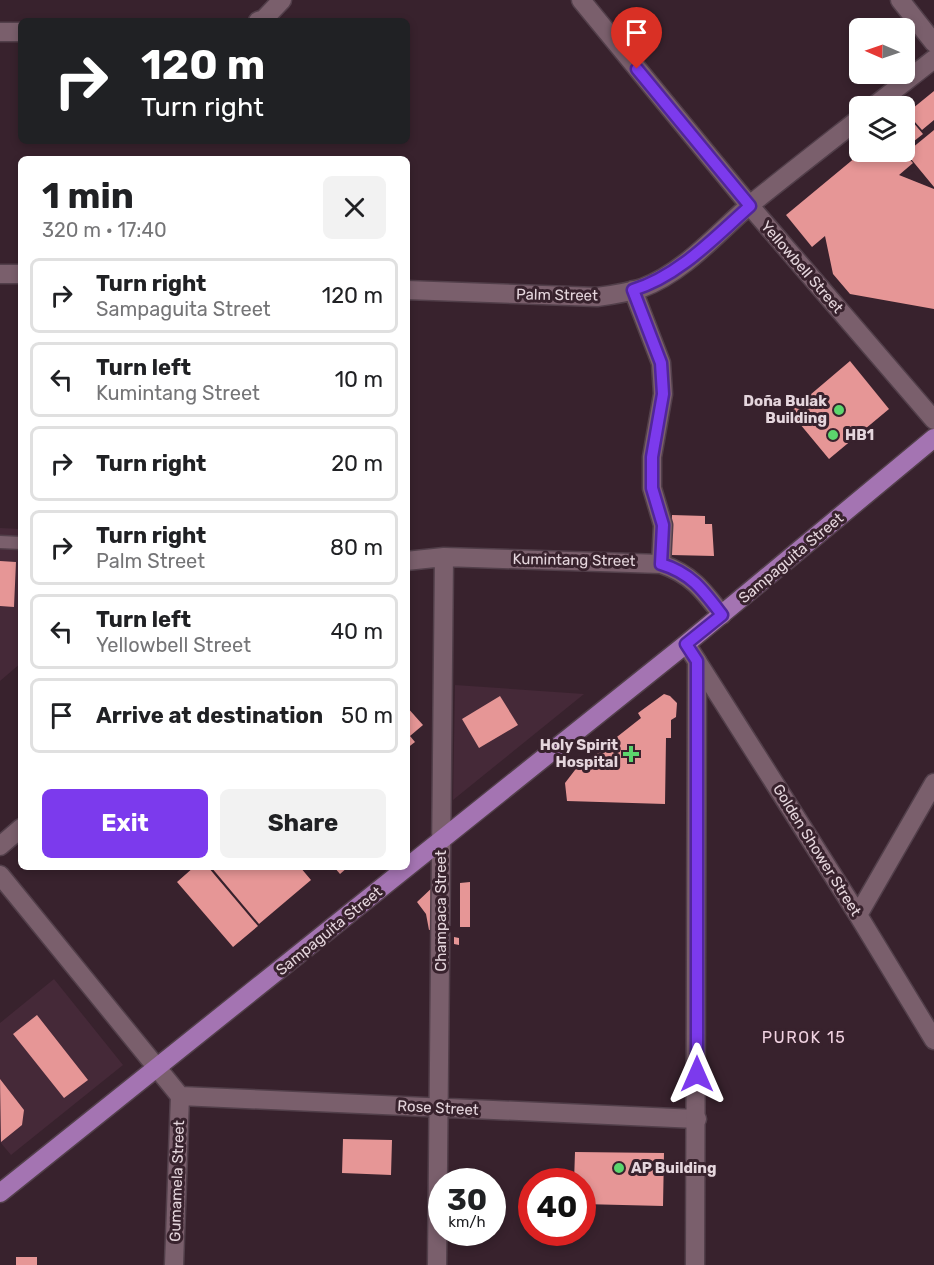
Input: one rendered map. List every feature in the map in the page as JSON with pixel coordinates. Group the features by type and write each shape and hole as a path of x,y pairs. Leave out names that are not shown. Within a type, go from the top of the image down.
{"highway":[{"name":"Sampaguita Street","path":"410,867 722,615 934,438"},
{"name":"Sampaguita Street","path":"0,1193 406,870"}],"street":[{"path":"265,18 282,0"},
{"name":"Yellowbell Street","path":"581,0 750,206 934,420"},
{"path":"900,0 934,42"},
{"path":"0,32 18,32"},
{"path":"887,96 934,59"},
{"name":"Palm Street","path":"410,290 597,297 633,290 665,275 698,252 750,206 849,127"},
{"path":"0,274 18,274"},
{"path":"633,290 661,363 663,394 652,457 652,488 663,525 661,564"},
{"name":"Kumintang Street","path":"410,561 444,557 661,564 677,569 692,579 722,615"},
{"name":"Champaca Street","path":"437,1265 444,557"},
{"name":"Golden Shower Street","path":"686,644 858,915 934,1040"},
{"path":"695,1265 697,661"},
{"path":"858,915 934,783"},
{"path":"0,846 18,831"},
{"path":"0,875 180,1096"},
{"name":"Rose Street","path":"180,1096 697,1119"},
{"name":"Gumamela Street","path":"174,1265 180,1096"}],"lane":[{"path":"0,542 18,543"}],"shaded area":[{"path":"0,528 18,529 18,666 0,681"},
{"path":"455,685 584,694 453,800"},
{"path":"54,979 123,1065 11,1155 0,1142 0,1023"}],"building":[{"path":"934,91 934,120 922,130 915,122 915,106"},
{"path":"915,125 923,134 915,140"},
{"path":"934,130 934,187 913,162 915,146"},
{"path":"850,162 912,162 899,175 934,189 934,309 850,294 833,274 825,236 812,247 786,215"},
{"name":"Doña Bulak Building","path":"850,361 889,409 829,459 790,412"},
{"path":"672,515 705,516 705,524 712,524 714,556 671,555"},
{"path":"0,561 16,562 14,607 0,606"},
{"name":"Holy Spirit Hospital","path":"664,694 677,703 676,717 671,720 671,738 666,738 665,804 567,801 565,783 575,770 641,718 638,713"},
{"path":"500,696 518,725 479,748 462,719"},
{"path":"410,710 423,725 410,736"},
{"path":"410,736 415,742 410,746"},
{"path":"191,870 211,870 258,926 233,947 177,882"},
{"path":"214,870 303,870 311,880 259,924"},
{"path":"470,882 470,927 460,927 460,883"},
{"path":"435,885 435,929 429,930 426,914 417,902"},
{"path":"454,937 459,938 459,945 454,944"},
{"path":"37,1015 88,1080 64,1098 13,1034"},
{"path":"0,1079 24,1110 22,1125 1,1142"},
{"path":"343,1139 392,1140 391,1175 342,1173"},
{"name":"AP Building","path":"575,1152 664,1153 663,1206 596,1204 596,1168 574,1168"},
{"path":"16,1257 37,1257 37,1265 16,1265"}],"place":[{"name":"Doña Bulak Building","path":"839,410"},
{"name":"HB1","path":"833,435"},
{"name":"Holy Spirit Hospital","path":"631,754"},
{"name":"AP Building","path":"619,1168"}],"district":[{"name":"PUROK 15","path":"804,1037"}],"route":[{"path":"637,69 750,206 698,252 665,275 644,287 633,290 661,363 663,394 652,457 652,488 663,525 661,564 677,569 692,579 722,615 686,644 697,661 697,1074"}]}
